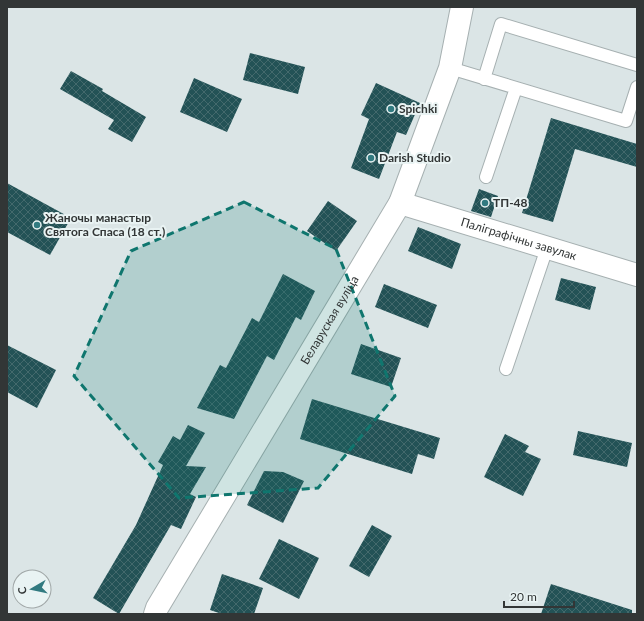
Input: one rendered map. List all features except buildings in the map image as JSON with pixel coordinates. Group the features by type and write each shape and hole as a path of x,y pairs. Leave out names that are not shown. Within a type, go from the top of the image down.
{"street":[{"name":"Беларуская вуліца","path":"155,614 157,608 400,203 450,68 462,7"},
{"name":"Паліграфічны завулак","path":"400,203 637,275"}],"lane":[{"path":"484,79 501,24 637,65"},
{"path":"450,68 626,121 637,87"},
{"path":"486,177 516,88"},
{"path":"506,369 547,248"}],"highlighted area":[{"path":"244,202 336,249 395,396 318,488 179,498 74,376 131,251"}],"place":[{"name":"Spichki","path":"391,109"},
{"name":"Darish Studio","path":"371,158"},
{"name":"ТП-48","path":"485,203"},
{"name":"Жаночы манастыр Святога Спаса (18 ст.)","path":"37,225"}]}
